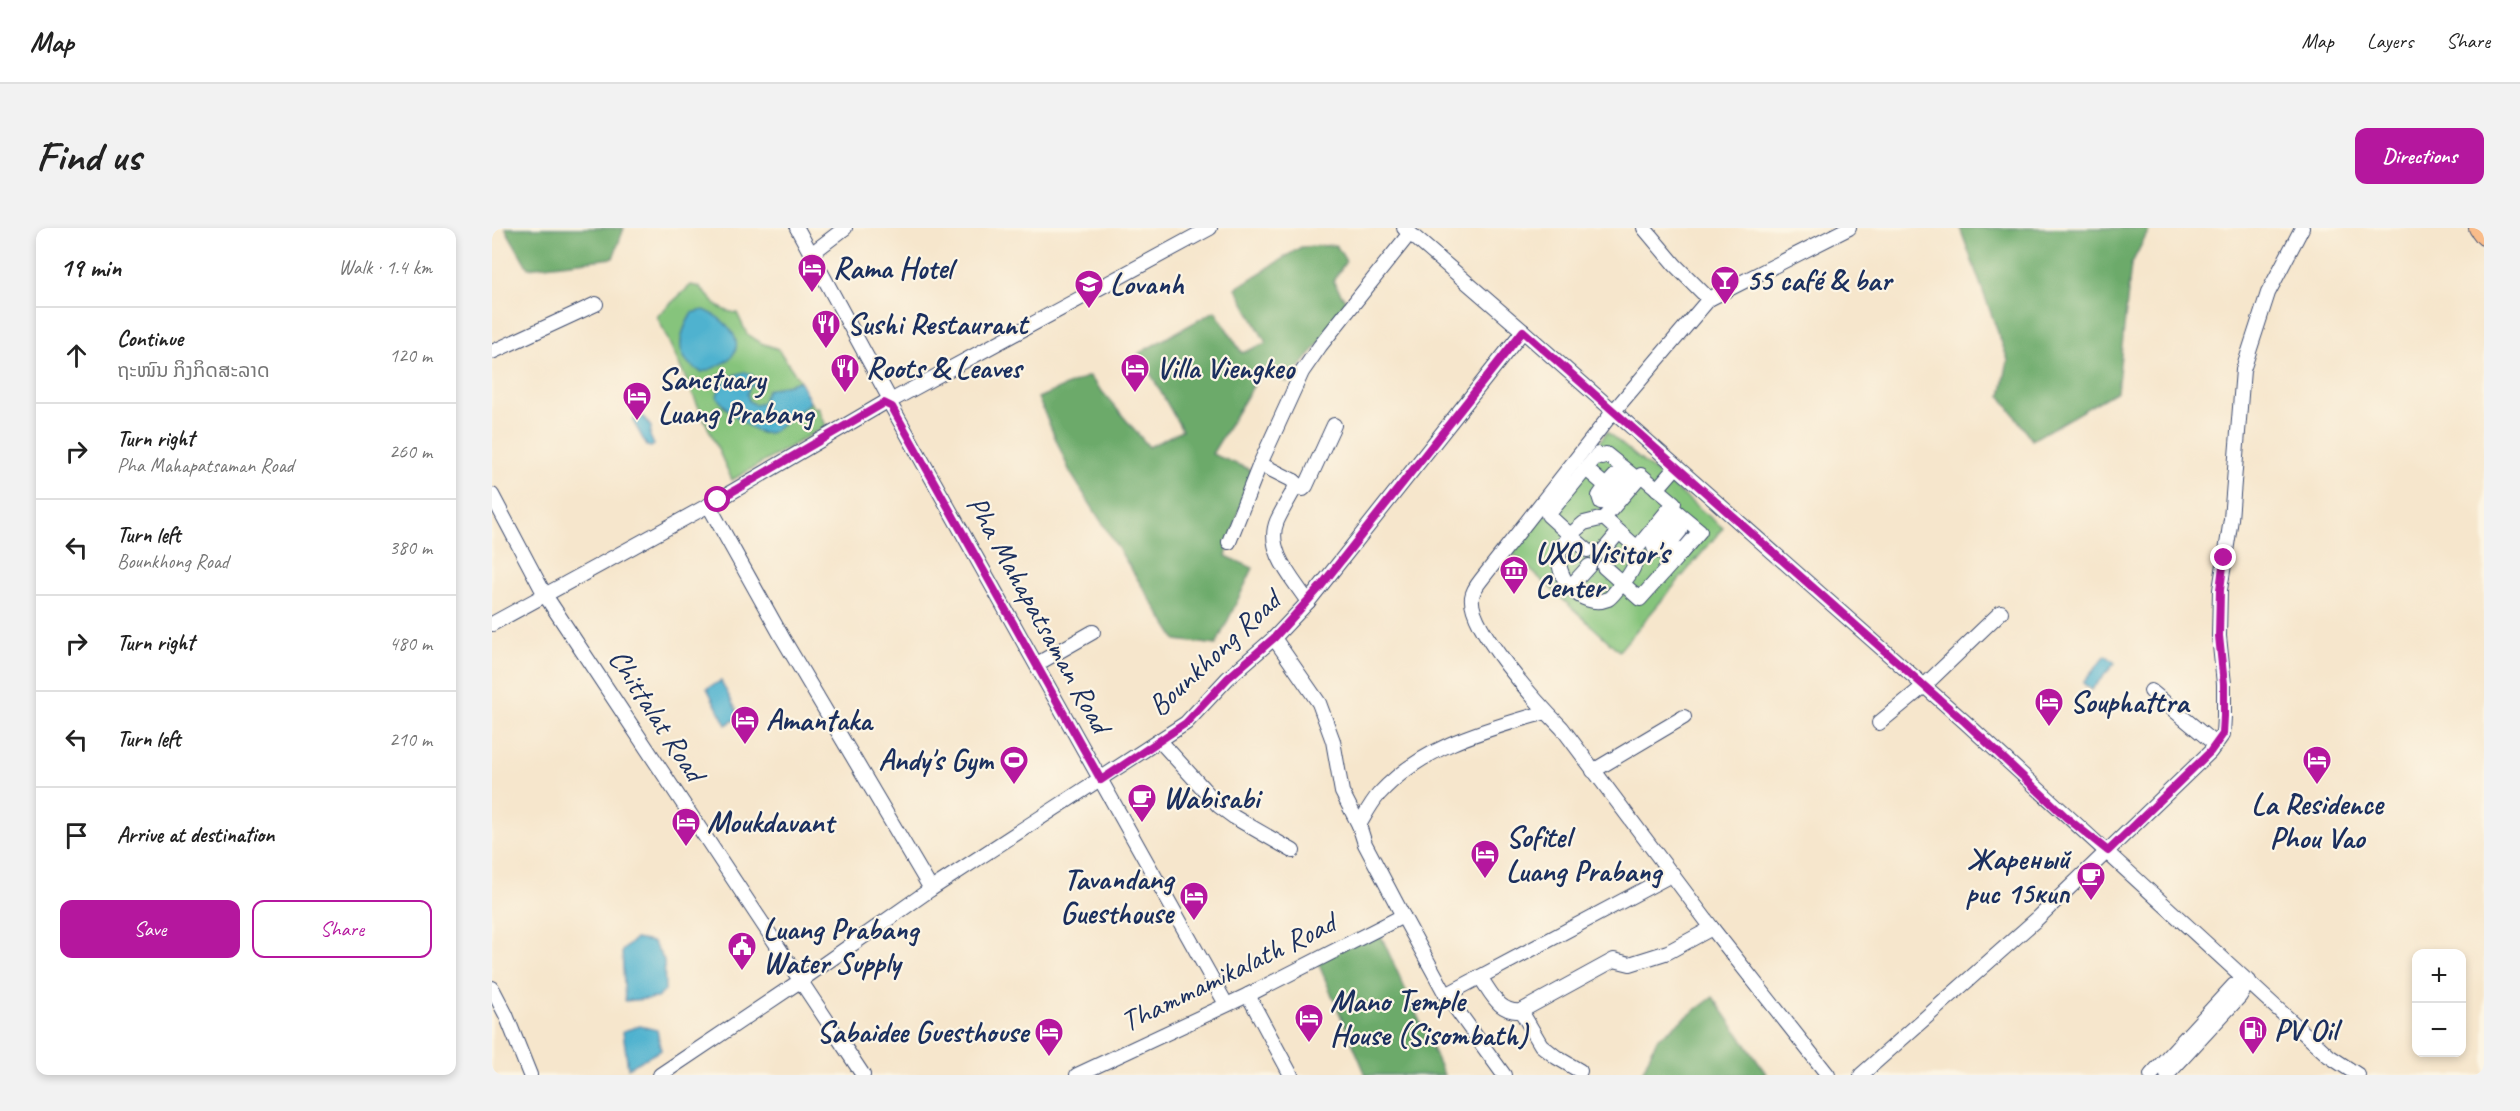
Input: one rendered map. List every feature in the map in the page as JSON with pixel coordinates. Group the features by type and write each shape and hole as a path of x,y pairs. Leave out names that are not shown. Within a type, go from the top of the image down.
{"main road":[{"path":"2478,228 2484,236"}],"street":[{"name":"Pha Mahapatsaman Road","path":"797,228 890,401 1226,1004"},
{"path":"811,254 845,228"},
{"path":"492,624 708,506 890,401 1210,228"},
{"path":"1644,228 1675,265 1709,299"},
{"path":"1828,1075 1712,928 1562,728 1508,667 1477,621 1472,598 1481,580 1613,412 1709,299 1849,228"},
{"path":"1861,1075 2038,918 2216,745 2223,734 2224,684 2219,636 2220,590 2231,519 2243,370 2268,293 2302,228"},
{"path":"1229,542 1260,464 1302,372 1407,230 1924,686 2067,818 2108,851 2329,1056 2358,1075"},
{"path":"492,352 596,304"},
{"name":"Bounkhong Road","path":"660,1075 931,889 1186,723 1228,678 1274,638 1308,602 1523,331"},
{"path":"1260,464 1303,489 1334,425"},
{"path":"1587,550 1548,515 1598,454 1602,458 1606,454 1637,479"},
{"path":"1657,489 1676,466"},
{"path":"1586,469 1606,486"},
{"path":"1641,475 1657,489 1674,503 1637,548 1637,560 1632,572 1609,599 1593,601 1580,596 1569,587 1560,571 1560,551 1570,535 1584,523 1604,518 1641,475"},
{"path":"1294,482 1295,488 1277,522 1274,540 1280,560 1308,602"},
{"name":"Chittalat Road","path":"492,495 545,595 863,1075"},
{"path":"708,506 782,637 931,889"},
{"path":"1604,567 1640,599 1700,531 1671,507"},
{"path":"1604,518 1637,548"},
{"path":"1603,551 1619,532"},
{"path":"1670,543 1681,553"},
{"path":"1569,587 1589,566"},
{"path":"1879,723 1924,686 2001,612"},
{"path":"1037,664 1093,632"},
{"path":"1274,638 1319,703 1333,741 1342,792 1359,825 1365,844 1446,995 1504,1075"},
{"path":"2151,691 2216,745"},
{"path":"1359,825 1378,795 1414,764 1462,737 1546,712"},
{"path":"1593,771 1684,717"},
{"path":"1160,741 1219,806 1234,818 1293,851"},
{"path":"1446,995 1673,874"},
{"name":"Thammamikalath Road","path":"1077,1075 1248,995 1403,916"},
{"path":"1480,977 1504,1008 1510,1012 1521,1011 1614,960 1630,964 1668,952 1712,928"},
{"path":"2151,1075 2234,985 2249,981"},
{"path":"2167,1075 2240,996 2249,981"},
{"path":"492,988 506,1015 530,1075"},
{"path":"1248,995 1291,1075"},
{"path":"1521,1011 1540,1045 1580,1071"}],"green space":[{"path":"505,228 624,228 613,258 528,268"},
{"path":"1960,228 2150,228 2131,265 2117,391 2032,440 2001,396 2008,360"},
{"path":"1336,245 1346,261 1333,281 1349,306 1288,382 1261,373 1212,454 1251,470 1226,556 1253,568 1216,645 1176,640 1070,472 1038,398 1089,376 1149,447 1182,430 1139,353 1215,311 1242,353 1266,343 1236,288 1301,247"},
{"path":"691,285 700,287 720,307 737,313 747,334 761,343 778,349 800,381 767,390 762,403 755,405 749,401 747,394 749,387 736,374 720,387 723,406 761,433 770,433 810,402 814,408 818,407 826,426 732,480 657,316"},
{"path":"1607,432 1723,528 1619,651 1512,553"},
{"path":"1378,929 1444,1075 1366,1075 1317,960"},
{"path":"1713,997 1767,1075 1641,1075 1657,1039"}],"water":[{"path":"704,310 717,317 729,328 734,335 736,349 729,359 702,372 686,361 682,354 681,338 692,313"},
{"path":"745,372 752,375 755,384 749,387 747,394 749,401 755,405 762,403 767,390 800,381 810,402 774,431 763,433 756,430 733,414 717,397 720,388 727,380"},
{"path":"638,414 642,415 651,427 650,436 654,445 651,447 647,446 633,421"},
{"path":"2106,655 2115,663 2091,690 2083,683"},
{"path":"721,681 740,717 726,725 707,688"},
{"path":"635,939 653,942 664,960 665,991 657,998 625,1001 622,951"},
{"path":"640,1026 657,1030 661,1050 628,1068 623,1031"}],"place":[{"name":"Rama Hotel","path":"812,294"},
{"name":"55 café & bar","path":"1725,306"},
{"name":"Lovanh","path":"1089,310"},
{"name":"Sushi Restaurant","path":"826,350"},
{"name":"Roots & Leaves","path":"845,394"},
{"name":"Villa Viengkeo","path":"1135,394"},
{"name":"Sanctuary Luang Prabang","path":"637,422"},
{"name":"UXO Visitor's Center","path":"1514,596"},
{"name":"Souphattra","path":"2049,728"},
{"name":"Amantaka","path":"745,746"},
{"name":"Andy's Gym","path":"1014,786"},
{"name":"La Residence Phou Vao","path":"2317,786"},
{"name":"Wabisabi","path":"1142,824"},
{"name":"Moukdavant","path":"686,848"},
{"name":"Sofitel Luang Prabang","path":"1485,880"},
{"name":"Жареный рис 15кип","path":"2091,902"},
{"name":"Tavandang Guesthouse","path":"1194,922"},
{"name":"Luang Prabang Water Supply","path":"742,972"},
{"name":"Mano Temple House (Sisombath)","path":"1309,1044"},
{"name":"PV Oil","path":"2253,1056"},
{"name":"Sabaidee Guesthouse","path":"1049,1058"}],"route":[{"path":"718,500 884,403 892,407 1101,780 1186,723 1228,678 1274,638 1308,602 1523,331 1965,722 2067,818 2108,851 2210,752 2223,734 2224,684 2219,636 2220,590 2224,558"}]}
